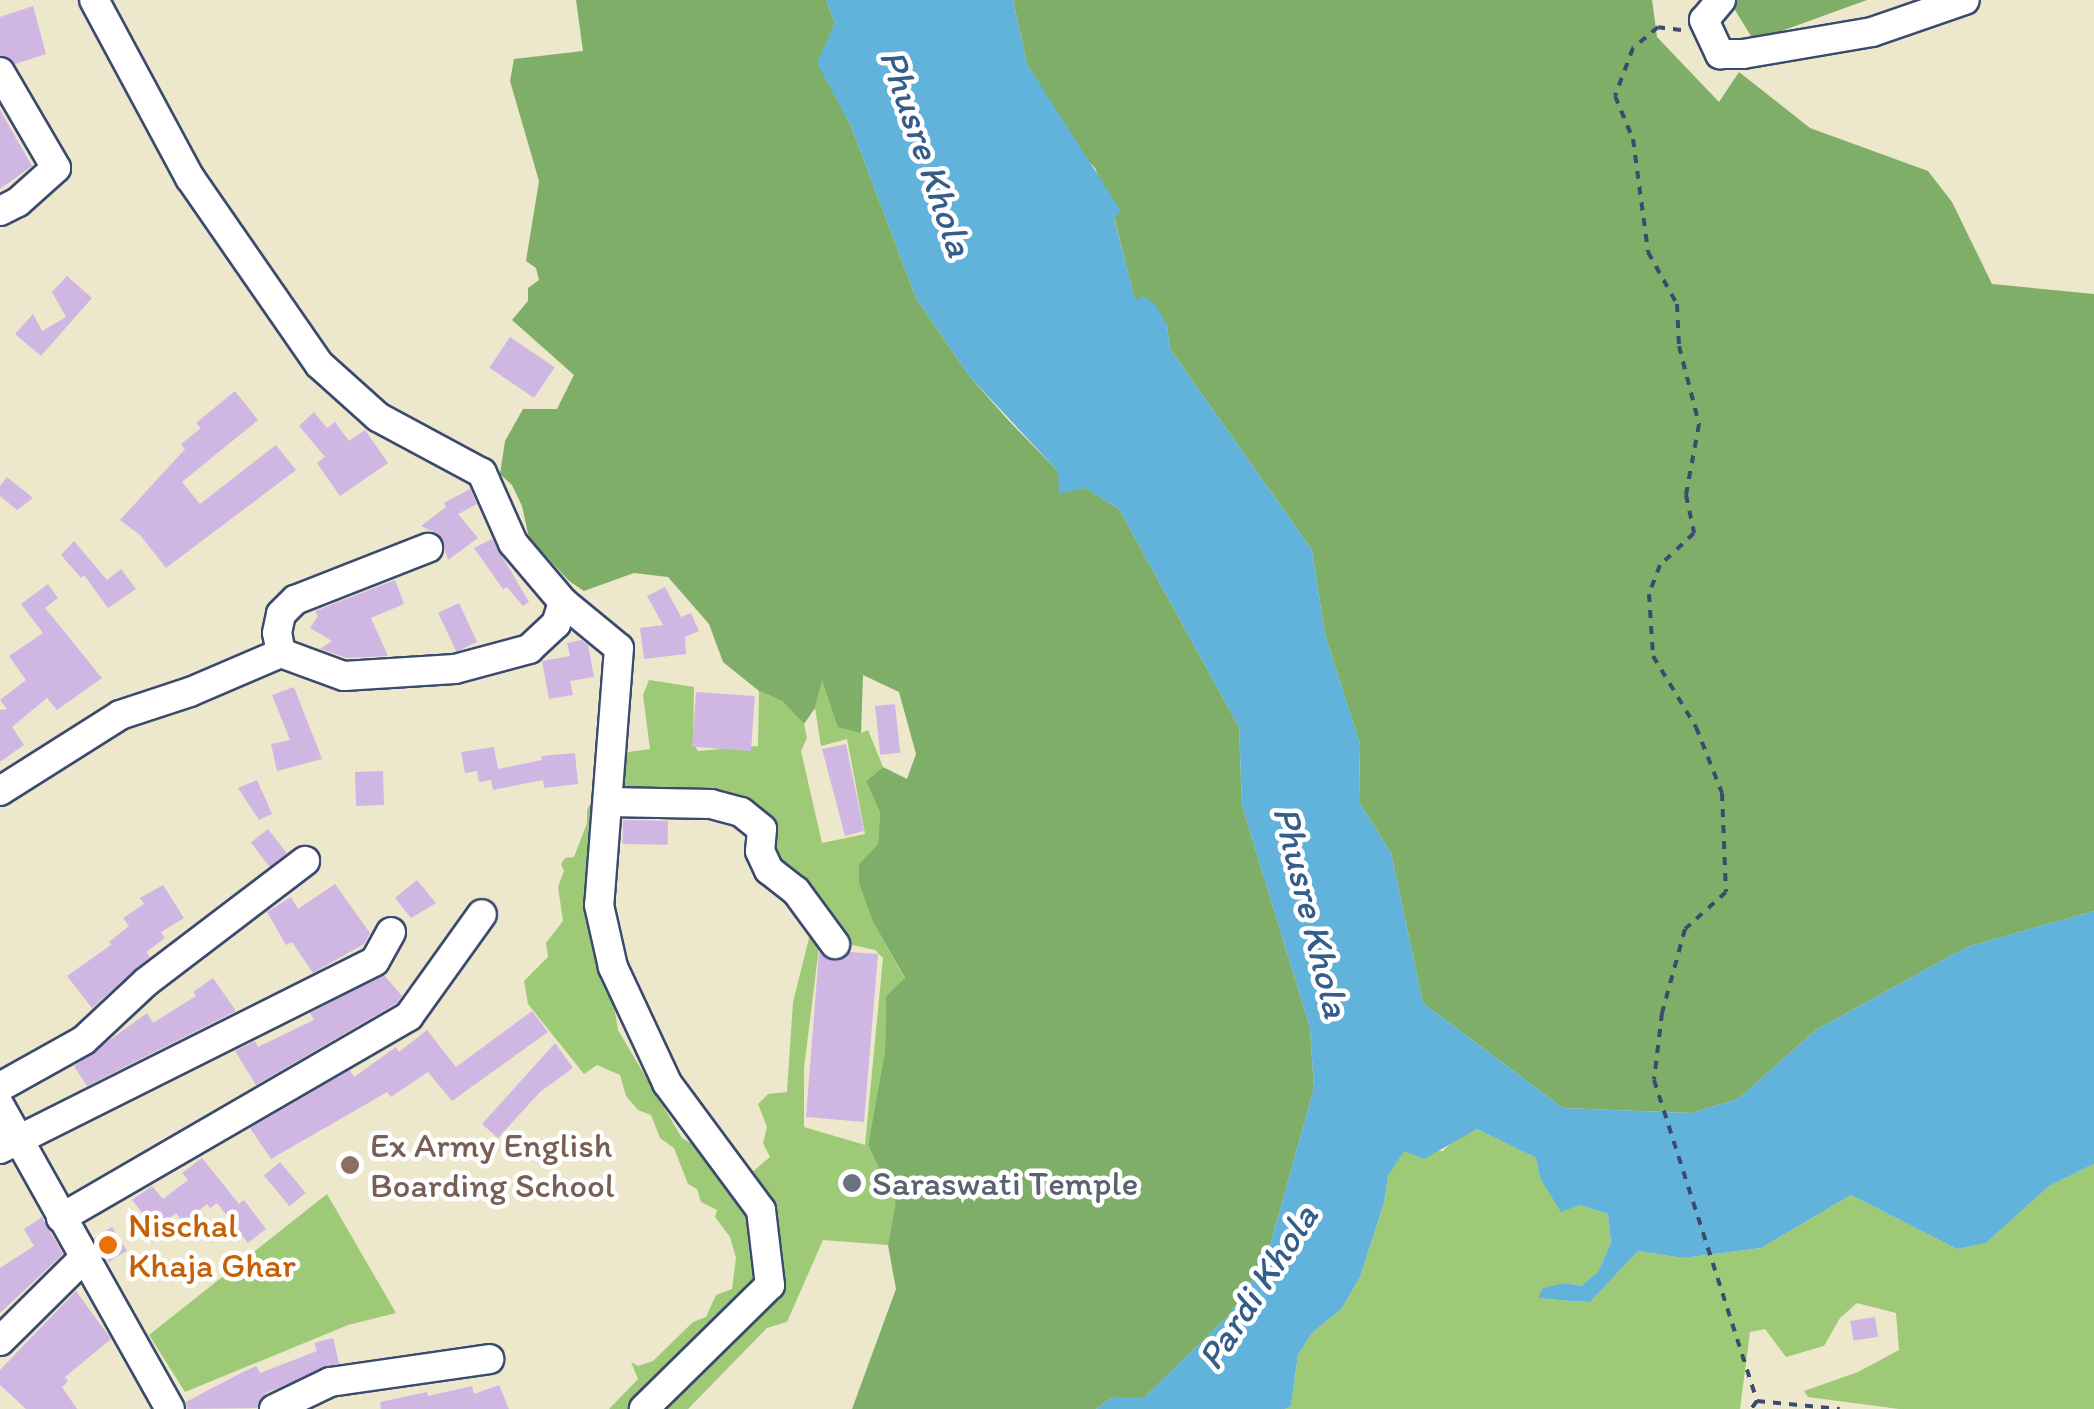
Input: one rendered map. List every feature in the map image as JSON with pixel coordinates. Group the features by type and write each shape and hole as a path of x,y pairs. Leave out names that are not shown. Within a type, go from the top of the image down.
{"street":[{"path":"94,0 190,178 318,364 378,417 482,473 513,542 563,602 619,648 599,904 613,967 667,1083 761,1210 770,1285 644,1409"},
{"path":"1721,0 1704,20 1720,54 1743,54 1872,32 1965,0"},
{"path":"0,72 56,168 18,202 0,212"},
{"path":"280,653 277,633 281,614 295,600 428,548"},
{"path":"0,791 120,715 190,692 280,653 344,676 455,669 529,649 556,624 563,602"},
{"path":"608,802 711,804 741,812 762,829 760,851 769,870 808,904 835,944"},
{"path":"0,1087 84,1040 146,982 305,861"},
{"path":"61,1218 409,1016 482,914"},
{"path":"9,1144 375,962 392,932"},
{"path":"0,1106 9,1144 61,1218 170,1409"},
{"path":"0,1341 84,1258"},
{"path":"274,1409 330,1382 489,1359"}],"path":[{"path":"1710,33 1658,27 1634,48 1615,96 1633,139 1648,252 1677,304 1679,346 1700,424 1686,495 1694,533 1660,565 1649,594 1653,656 1696,727 1722,793 1727,846 1726,892 1686,929 1671,970 1654,1080 1756,1401 1751,1409"},
{"path":"1756,1401 1840,1409"}],"green space":[{"path":"576,0 826,0 835,23 818,63 851,126 916,298 970,377 1009,421 1058,471 1119,509 1239,727 1242,805 1310,1028 1314,1088 1266,1260 1229,1315 1145,1397 1113,1397 1096,1409 852,1409 896,1289 888,1245 896,1202 868,1145 885,1051 886,996 905,978 874,924 859,883 859,864 878,844 880,813 866,781 883,767 907,779 916,754 899,692 863,675 861,733 838,727 822,680 815,708 804,724 782,701 759,691 723,662 709,624 668,577 634,573 584,591 569,581 529,538 522,506 512,485 500,474 505,441 523,409 557,409 574,375 512,320 528,301 528,288 539,280 536,268 526,261 539,181 510,81 514,59 583,51"},
{"path":"1013,0 1652,0 1657,37 1719,102 1739,72 1810,128 1928,171 1952,202 1992,284 2094,294 2094,911 1967,947 1816,1030 1738,1099 1691,1113 1563,1108 1423,1003 1391,853 1359,802 1360,744 1325,635 1312,550 1170,349 1167,325 1135,301 1114,217 1095,168 1081,153 1027,64"},
{"path":"1729,0 1867,0 1754,41"},
{"path":"822,678 861,733 868,730 883,767 866,781 880,813 878,844 859,864 874,924 905,979 886,996 885,1051 868,1145 897,1202 888,1245 823,1240 787,1322 767,1328 688,1409 649,1409 769,1295 744,1179 770,1157 763,1143 767,1127 758,1104 768,1094 787,1092 793,1002 812,926 820,939 804,1068 804,1127 865,1145 883,958 875,950 839,942 772,865 768,827 760,810 622,789 622,753 650,749 643,695 649,680 694,687 693,742 698,751 758,746 759,691 782,701 804,724 807,738 801,751 822,843 865,834 847,739 821,746 815,708"},
{"path":"603,780 610,982 618,1030 682,1138 706,1152 749,1203 761,1253 755,1281 631,1409 609,1409 638,1379 631,1362 638,1366 653,1361 693,1322 706,1317 716,1295 732,1289 736,1258 730,1237 715,1217 717,1210 701,1202 697,1189 688,1184 674,1148 660,1138 651,1115 638,1110 626,1096 620,1075 597,1065 584,1074 528,1004 524,981 548,957 546,943 563,921 558,887 564,871 561,864 565,858 574,857 587,823 587,810"},
{"path":"1477,1129 1536,1158 1540,1178 1580,1205 1608,1214 1611,1243 1598,1272 1581,1286 1565,1283 1539,1298 1570,1301 1590,1302 1638,1251 1683,1258 1761,1248 1851,1195 1957,1249 1986,1243 2049,1186 2094,1164 2094,1409 1899,1409 1808,1397 1804,1391 1858,1372 1899,1350 1896,1313 1857,1303 1840,1318 1824,1346 1786,1357 1765,1329 1750,1332 1740,1409 1285,1409 1291,1404 1298,1355 1312,1333 1342,1308 1360,1277 1384,1203 1388,1176 1404,1150 1443,1151 1457,1137"},
{"path":"327,1194 396,1313 348,1325 185,1392 149,1335"}],"water":[{"path":"826,0 1013,0 1027,64 1121,211 1114,218 1135,300 1143,296 1154,303 1167,325 1170,349 1312,550 1325,635 1360,744 1359,802 1391,853 1423,1003 1563,1108 1691,1113 1738,1099 1816,1030 1967,947 2094,911 2094,1164 2049,1186 1986,1243 1957,1249 1851,1195 1761,1248 1683,1258 1638,1251 1590,1302 1570,1301 1538,1298 1543,1288 1565,1283 1581,1286 1598,1272 1611,1243 1608,1214 1580,1205 1561,1212 1540,1178 1536,1158 1477,1129 1424,1159 1404,1151 1388,1176 1384,1203 1360,1277 1342,1308 1312,1333 1298,1355 1291,1405 1285,1409 1096,1409 1113,1397 1145,1397 1229,1315 1266,1260 1314,1088 1310,1028 1242,805 1239,727 1119,509 1085,488 1059,494 1058,471 970,377 916,298 851,126 817,63 835,23"}],"building":[{"path":"33,6 46,54 15,64 0,55 0,17"},
{"path":"0,110 32,166 0,189"},
{"path":"67,276 92,298 41,356 15,334 33,314 42,331 66,317 52,292"},
{"path":"510,337 555,367 534,398 489,368"},
{"path":"235,391 258,420 182,482 200,504 276,445 296,470 166,568 140,535 120,520 185,449 181,444 201,428 196,423"},
{"path":"314,412 327,428 335,422 349,441 365,430 388,463 340,496 317,463 325,457 299,426"},
{"path":"7,477 33,498 17,510 0,496 0,486"},
{"path":"470,489 477,504 458,514 478,538 448,560 440,535 421,526 446,507 444,503"},
{"path":"492,539 529,602 523,606 507,587 503,589 474,548"},
{"path":"74,541 107,580 121,569 136,589 108,608 84,575 81,578 61,555"},
{"path":"395,580 404,604 371,618 388,656 347,658 320,649 332,641 310,628 318,616 315,611"},
{"path":"48,584 58,598 45,608 102,678 57,710 47,698 12,727 24,745 0,762 0,710 7,709 0,700 26,680 9,656 43,633 21,604"},
{"path":"665,587 681,617 691,613 699,631 685,637 686,654 644,659 640,628 663,625 647,596"},
{"path":"459,603 477,642 456,652 438,613"},
{"path":"581,640 588,645 594,677 570,681 573,695 549,699 542,661 570,656 567,643"},
{"path":"294,687 322,759 277,771 271,744 290,740 272,695"},
{"path":"696,692 755,696 751,751 692,747"},
{"path":"895,704 900,753 880,755 875,706"},
{"path":"846,744 864,831 845,836 822,749"},
{"path":"494,747 498,769 542,760 541,756 575,753 578,784 544,788 543,780 493,790 491,780 479,782 477,771 465,773 461,752"},
{"path":"383,771 384,805 356,806 355,772"},
{"path":"257,780 272,814 259,820 238,788"},
{"path":"623,820 668,821 668,845 623,844"},
{"path":"268,829 287,853 270,867 251,843"},
{"path":"417,880 436,903 411,918 395,898"},
{"path":"335,884 370,933 364,944 313,973 292,942 286,945 267,912 291,897 298,909"},
{"path":"163,885 184,918 161,932 165,938 146,952 150,957 92,1008 67,976 111,945 109,942 129,926 123,918 144,904 140,898"},
{"path":"819,952 836,961 850,952 878,954 864,1122 806,1117"},
{"path":"384,975 402,996 397,1003 256,1085 235,1051 255,1041 258,1047 314,1020 310,1013"},
{"path":"213,978 236,1011 87,1086 74,1066 147,1013 153,1023 196,996 193,992"},
{"path":"532,1011 548,1032 452,1101 428,1072 391,1097 387,1092 271,1159 250,1128 350,1070 354,1077 396,1047 399,1052 427,1030 456,1067"},
{"path":"555,1043 573,1068 540,1092 498,1138 482,1124"},
{"path":"202,1158 239,1204 244,1200 266,1229 248,1243 217,1203 210,1208 207,1204 183,1223 176,1213 156,1230 132,1200 152,1186 163,1199 188,1180 182,1173"},
{"path":"280,1162 306,1193 290,1206 264,1175"},
{"path":"42,1217 63,1254 0,1313 0,1268 34,1246 24,1229"},
{"path":"112,1227 127,1251 109,1262 94,1238"},
{"path":"76,1291 111,1339 65,1377 68,1381 62,1387 77,1409 26,1409 0,1385 0,1370"},
{"path":"1875,1317 1878,1337 1853,1341 1850,1321"},
{"path":"333,1338 339,1363 266,1393 257,1408 187,1409 186,1402 239,1374 256,1366 260,1373 317,1351 314,1343"},
{"path":"499,1385 509,1409 381,1409 380,1402 427,1392 428,1396 472,1386 474,1394"}],"place":[{"name":"Ex Army English Boarding School","path":"350,1165"},
{"name":"Saraswati Temple","path":"852,1183"},
{"name":"Nischal Khaja Ghar","path":"108,1245"}],"water label":[{"name":"Phusre Khola","path":"926,153"},
{"name":"Phusre Khola","path":"1311,912"},
{"name":"Pardi Khola","path":"1258,1287"}]}
